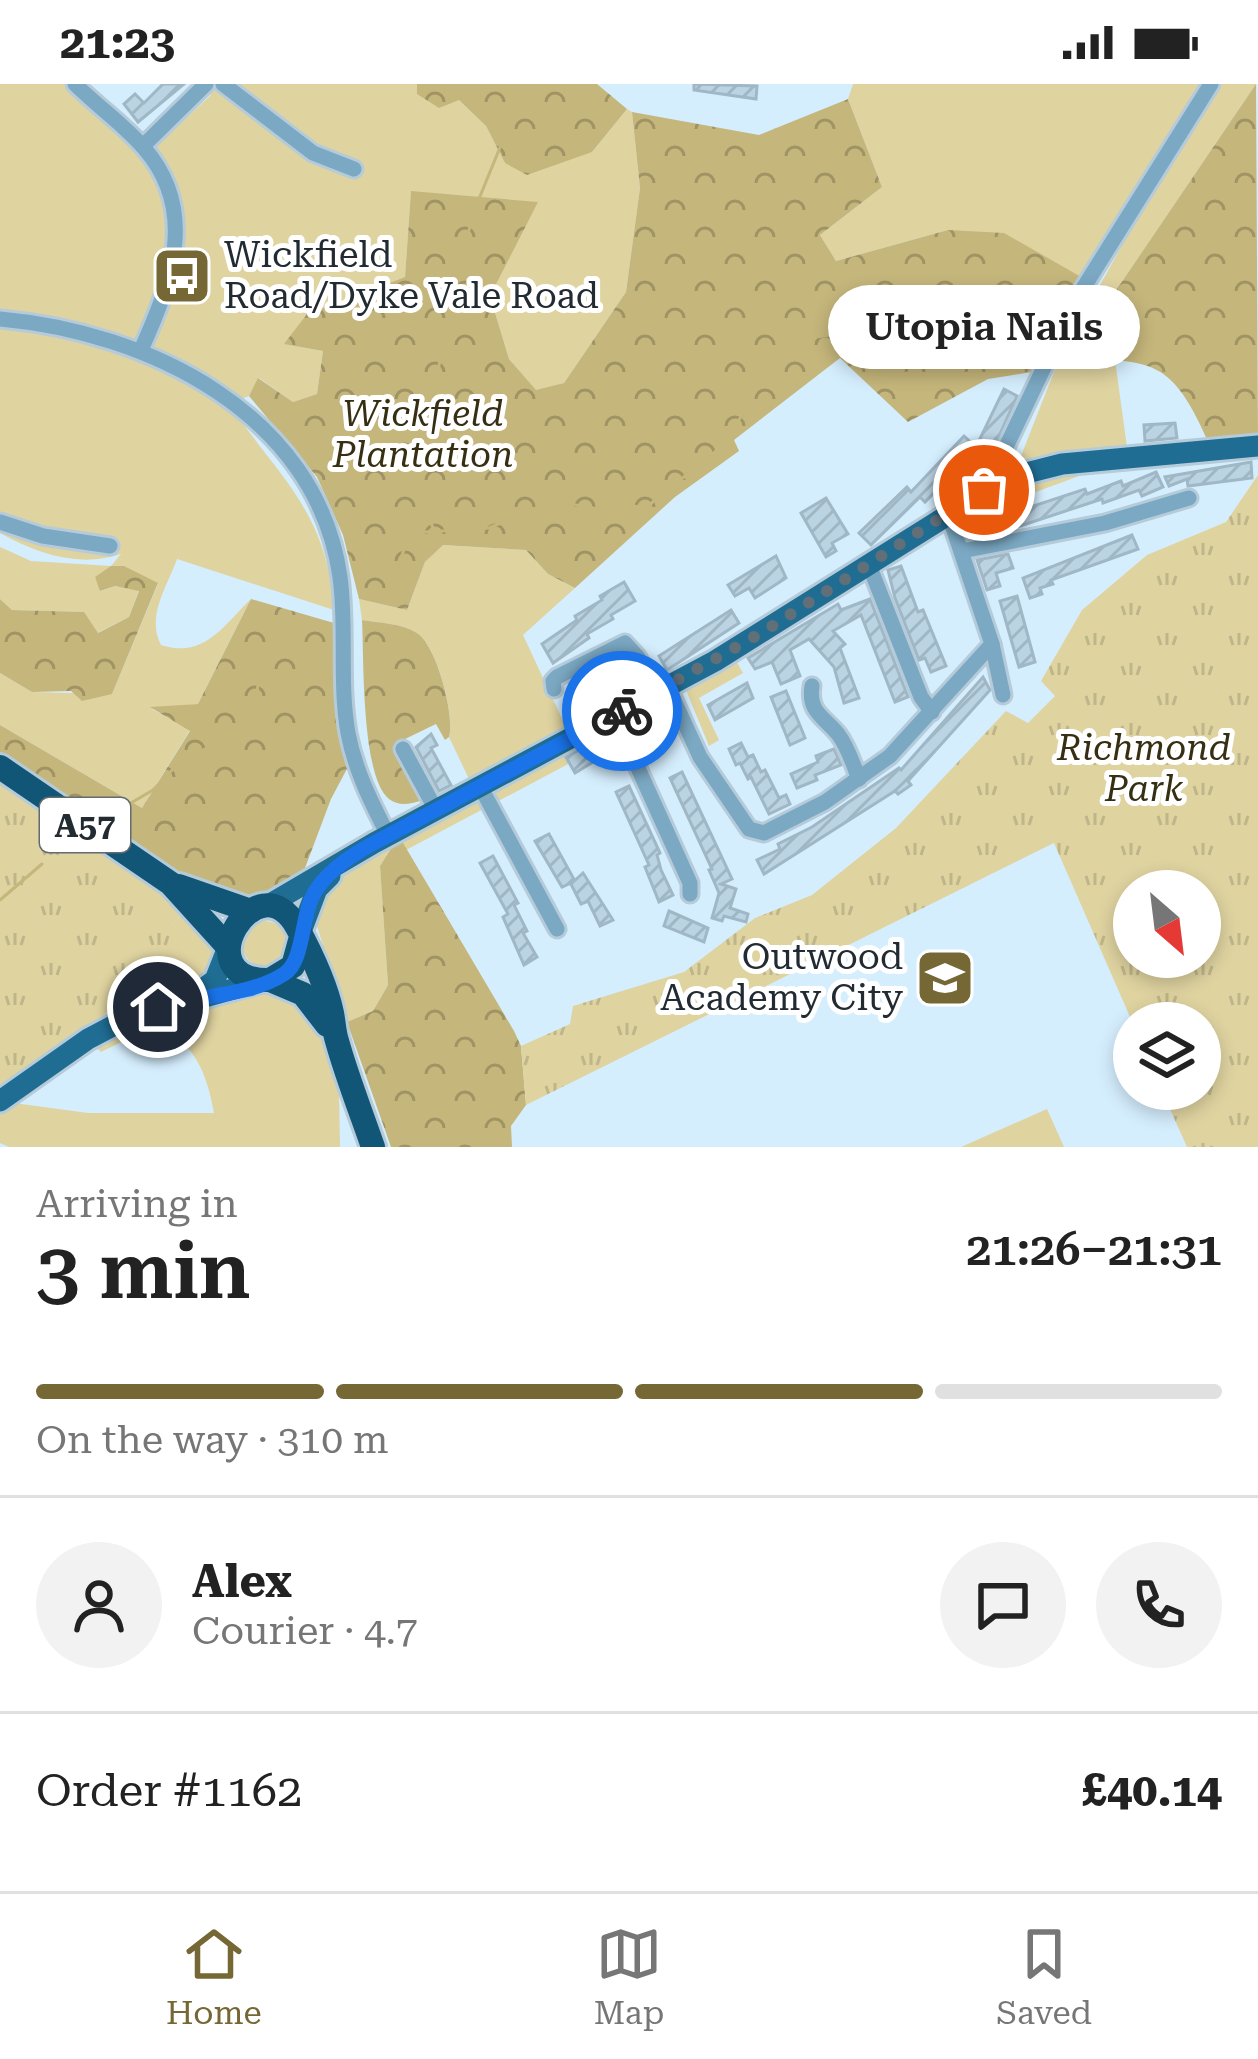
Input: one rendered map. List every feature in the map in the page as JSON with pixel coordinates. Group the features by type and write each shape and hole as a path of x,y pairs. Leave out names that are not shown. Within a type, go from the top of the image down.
{"highway":[{"name":"A57","path":"0,767 170,883 228,946 238,968 252,978 285,984 312,1002 335,1037"},
{"name":"A57","path":"170,883 286,914 326,991 335,1037 374,1147"},
{"path":"228,946 232,927 258,909"},
{"path":"268,980 293,967 300,936"}],"main road":[{"path":"258,909 662,689 1006,478 1085,460 1258,446"},
{"path":"300,936 317,889 338,866"},
{"path":"190,999 215,980 228,946"},
{"path":"0,1102 115,1024 268,980"}],"street":[{"path":"75,84 143,146 169,190 177,242 166,294 141,350"},
{"path":"143,146 206,84"},
{"path":"223,84 313,153 354,170"},
{"path":"1006,478 1002,459 1006,445 1063,325 1210,84"},
{"path":"0,319 82,332 141,350 203,380 256,422 281,450 319,511 340,573 348,732 360,776 388,835"},
{"path":"962,551 1053,536 1189,498"},
{"path":"948,513 992,644 1003,695"},
{"path":"0,522 43,536 110,546"},
{"path":"869,565 921,697 932,712"},
{"path":"554,689 557,677 625,643 662,689 700,757 749,829 764,832 798,817 905,743 992,644"},
{"path":"812,686 815,713 836,733 859,778"},
{"path":"614,715 690,883 689,894"},
{"path":"403,748 436,810"},
{"path":"480,786 556,929"}],"green space":[{"path":"0,84 71,84 145,156 210,96 215,84 417,84 417,94 458,99 486,126 505,163 592,152 627,109 632,112 640,188 626,292 564,383 536,391 509,359 490,296 411,192 405,277 307,314 286,344 323,351 317,394 293,402 259,378 249,396 229,404 311,521 330,576 334,610 177,559 157,613 161,645 189,648 201,644 251,599 198,704 152,709 190,730 142,808 0,725 0,673 32,692 112,694 158,584 95,577 101,591 115,586 139,590 129,617 97,633 83,612 12,610 0,599 0,547 31,561 111,566 121,554 90,560 59,557 0,533"},
{"path":"417,84 597,84 627,109 592,152 527,175 505,163 486,126 459,100 439,108 417,94"},
{"path":"853,84 1200,84 1083,278 948,230 836,261 820,235 882,187 848,99"},
{"path":"1221,84 1256,84 1100,314 1060,358 1115,360 1127,447 1029,460 1021,456 1059,359 1130,231"},
{"path":"1256,84 1258,440 1210,446 1183,395 1155,369 1117,360 1059,359 1100,314"},
{"name":"Wickfield Plantation","path":"848,99 882,187 820,235 836,261 948,230 1004,233 1083,278 1038,371 988,379 908,422 840,358 734,440 739,451 675,497 575,588 548,574 526,550 443,545 425,562 407,610 359,599 343,535 317,477 249,396 258,378 293,402 317,394 323,351 284,344 307,314 405,277 411,191 538,202 490,296 509,359 536,390 564,383 626,292 640,188 632,112 759,135"},
{"path":"1081,470 1082,475 1011,501 966,532 964,515 992,498"},
{"name":"Richmond Park","path":"1258,475 1258,1147 1187,1147 1170,1110 1221,1110 1221,1002 1124,1002 1113,978 1221,978 1221,870 1113,870 1113,978 1054,843 526,1105 521,1046 570,1024 573,1006 684,972 755,918 812,895 896,828 1006,711 1028,723 1055,696 1041,681 1082,610 1147,555 1226,522"},
{"path":"442,545 526,550 548,574 575,588 523,635 566,727 469,779 449,737 443,682 424,640 404,627 362,620 359,599 407,610 425,562"},
{"path":"111,566 124,566 158,583 112,694 82,701 71,691 32,692 0,673 0,599 12,610 84,612 98,633 129,617 139,591 115,586 100,591 95,577"},
{"path":"251,599 334,623 340,724 349,765 305,868 269,892 245,896 174,872 0,752 0,725 142,808 190,731 150,707 198,704"},
{"path":"362,620 417,633 431,652 443,682 449,737 445,740 436,724 405,739 436,795 400,804 380,787 366,715"},
{"path":"734,657 743,673 699,698 719,740 709,746 686,690 690,682"},
{"path":"563,745 572,762 406,850 399,836 380,866 388,985 373,1011 347,1022 316,923 318,905 333,884 392,839"},
{"path":"0,780 189,906 172,925 193,941 97,1021 0,1087"},
{"path":"399,836 521,1046 526,1105 511,1126 512,1147 391,1147 347,1022 373,1011 388,985 380,866"},
{"path":"189,906 206,925 220,959 198,984 109,1010 0,1087 192,941 172,925"},
{"path":"265,921 281,928 288,944 281,960 265,967 249,960 242,944 249,928"},
{"path":"284,989 323,1031 339,1091 340,1147 9,1147 0,1143 0,1113 14,1103 88,1113 214,1113 197,1061 169,1032 156,1025 101,1052 94,1045 182,1001"},
{"path":"1047,1109 1064,1147 961,1147"}],"building":[{"path":"163,84 184,84 138,122 124,104 135,94 144,103"},
{"path":"694,84 757,86 756,99 694,90"},
{"path":"1004,389 1017,396 981,476 963,463 925,502 920,497 871,545 859,533 907,487 911,492 964,436 976,447"},
{"path":"1175,423 1177,438 1145,441 1144,425"},
{"path":"1251,462 1252,478 1188,486 1187,479 1169,486 1165,477"},
{"path":"1156,472 1163,487 1142,496 1139,490 1103,503 1102,499 1008,530 1003,516 1085,489 1087,494 1121,481 1123,486"},
{"path":"826,498 848,534 832,543 836,551 826,557 801,513"},
{"path":"1132,535 1138,549 1051,580 1053,584 1040,588 1042,594 1030,598 1023,578"},
{"path":"1008,554 1013,568 996,573 1000,586 987,590 977,560"},
{"path":"776,556 786,578 755,598 749,588 735,596 728,585"},
{"path":"901,566 946,666 931,672 925,658 919,660 895,598 888,570"},
{"path":"624,582 635,601 553,663 542,644"},
{"path":"1017,596 1035,662 1019,667 1000,601"},
{"path":"870,599 908,697 895,702 861,615 833,631 845,644 840,648 859,698 844,703 834,667 809,639 790,650 800,676 781,684 772,662 755,669 748,658 838,604 841,610"},
{"path":"731,610 739,623 667,670 659,656"},
{"path":"633,674 639,685 571,721 565,709"},
{"path":"983,677 990,690 908,781 911,785 764,874 757,860 901,770"},
{"path":"747,683 753,698 715,720 708,705"},
{"path":"786,691 805,738 790,745 771,697"},
{"path":"431,734 437,745 431,748 451,785 439,791 416,747"},
{"path":"609,734 616,748 575,773 566,757"},
{"path":"741,743 761,772 765,770 779,798 786,795 790,804 769,814 751,777 740,763 736,765 729,749"},
{"path":"834,749 841,765 797,788 791,774"},
{"path":"682,772 732,879 721,884 736,889 730,908 748,914 746,922 712,918 719,893 712,869 670,778"},
{"path":"629,786 660,853 661,870 673,895 659,902 645,867 649,865 616,792"},
{"path":"549,834 575,881 562,887 535,841"},
{"path":"493,856 518,903 514,905 527,931 523,933 537,957 524,965 503,917 508,914 480,863"},
{"path":"583,873 613,920 600,926 588,901 581,904 571,884"},
{"path":"669,911 708,928 704,942 664,926"}],"waterway":[{"path":"434,531 417,484 453,290 474,211 526,84"},
{"path":"388,594 410,533 489,528 553,501 604,510 649,505 726,443 769,366 795,340 830,335 842,326 858,325 937,294 1057,297"},
{"path":"124,807 153,790 173,769 253,719 259,678"},
{"path":"0,900 42,864"}],"way so far":[{"path":"622,711 763,632 984,490"}],"place":[{"name":"Wickfield Road/Dyke Vale Road","path":"182,276"},
{"name":"Utopia Nails","path":"984,490"},
{"name":"Outwood Academy City","path":"945,978"}],"route":[{"path":"158,1007 230,993 284,975 298,958 300,934 317,889 338,866 622,711"}]}
